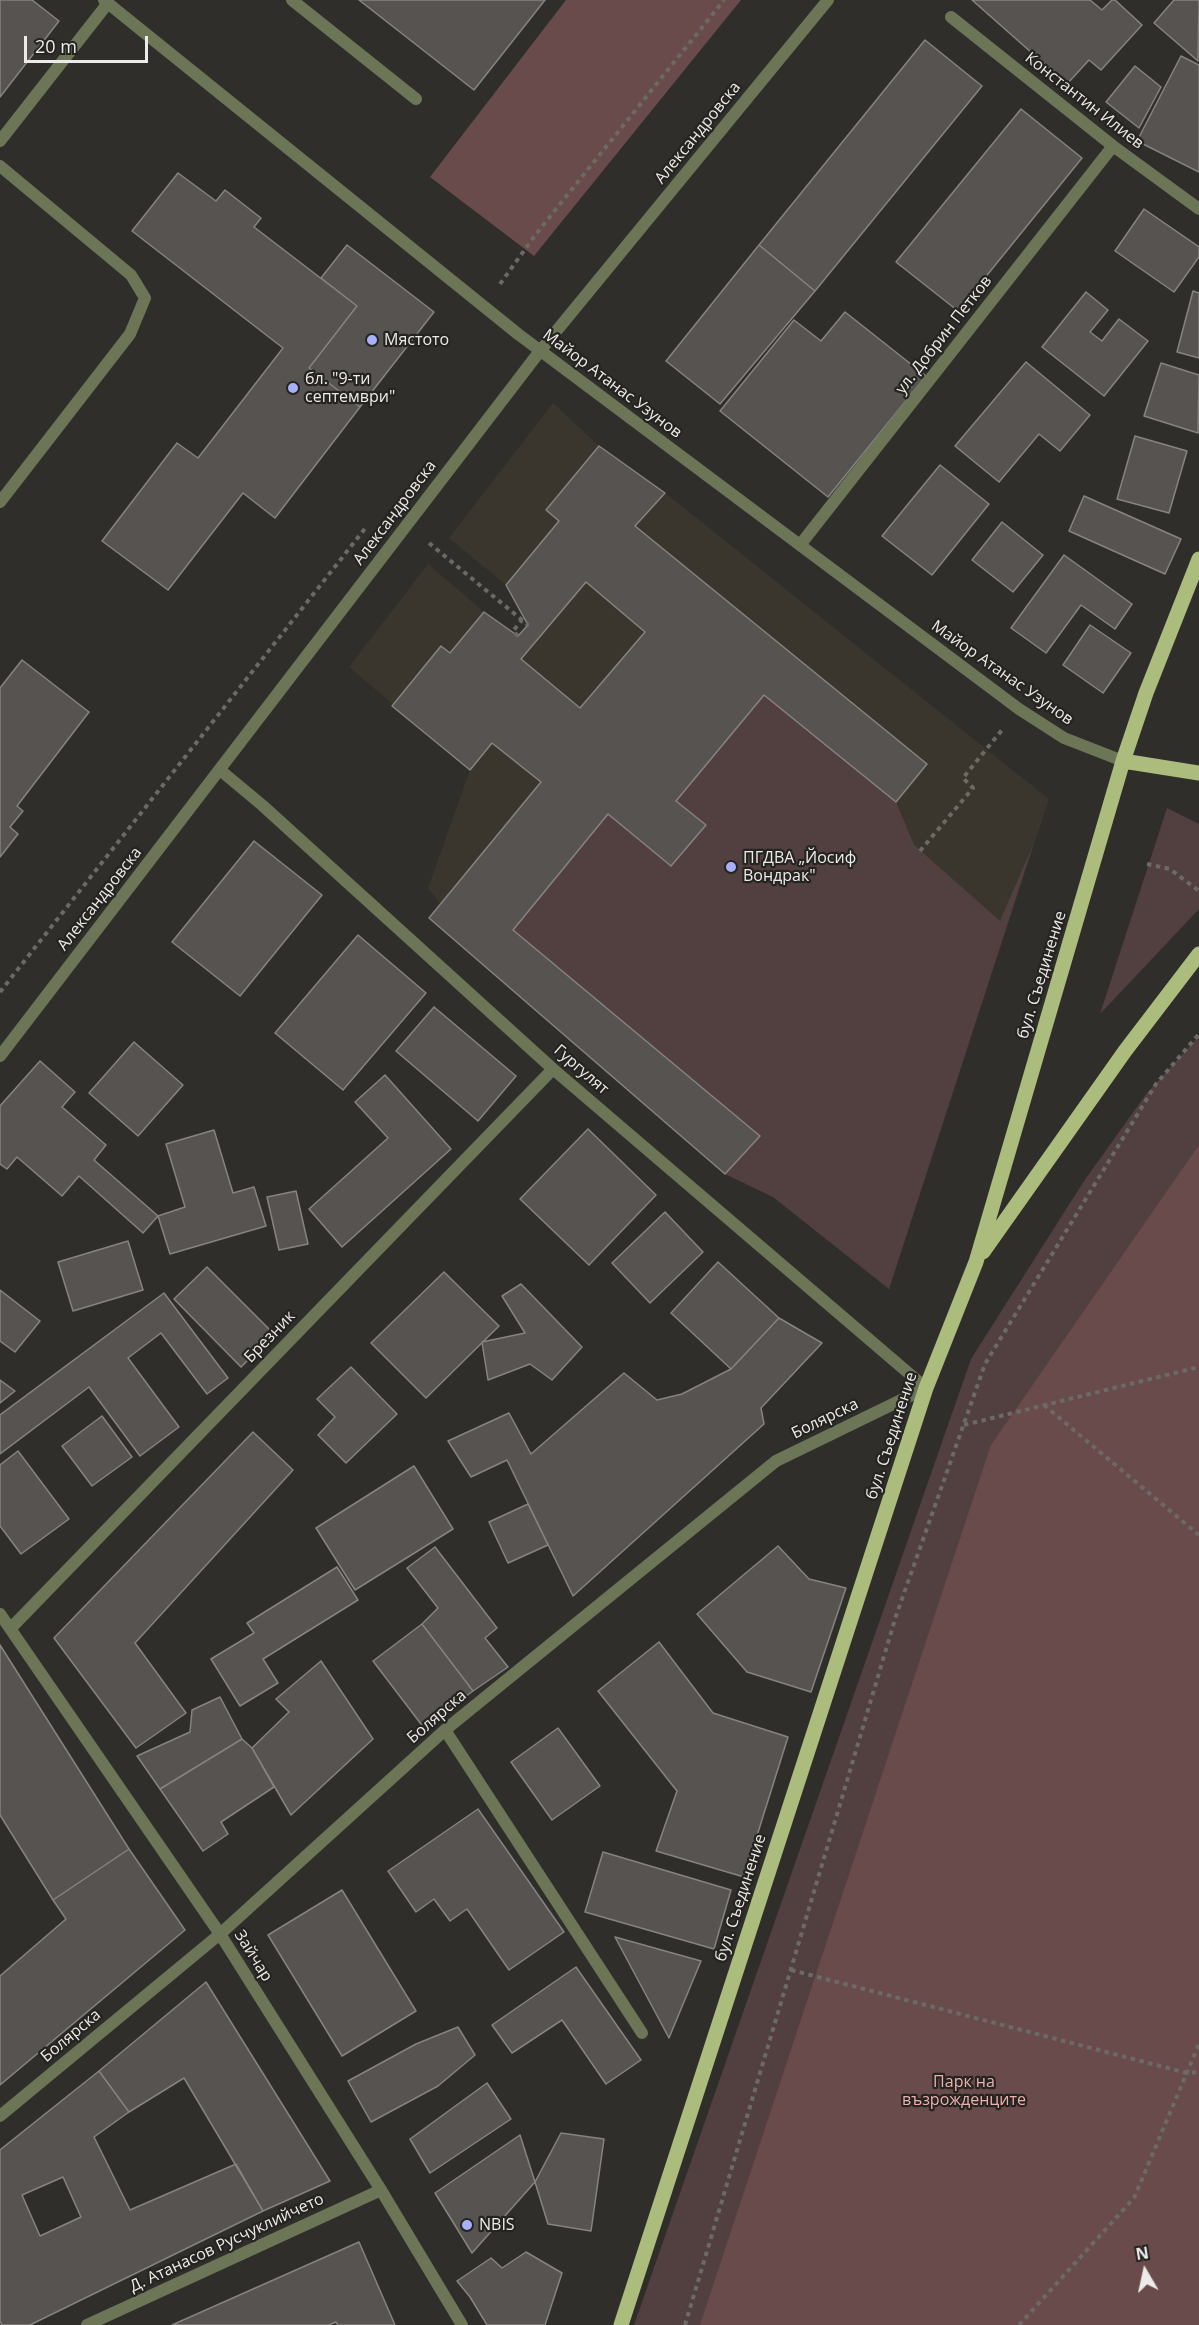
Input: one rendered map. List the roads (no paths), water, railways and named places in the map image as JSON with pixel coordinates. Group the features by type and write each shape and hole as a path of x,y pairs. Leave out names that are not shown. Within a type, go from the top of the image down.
{"main road":[{"name":"бул. Съединение","path":"621,2325 927,1388 976,1262 1123,760 1146,693 1199,559"},
{"path":"1123,760 1199,773"},
{"path":"976,1262 1125,1052 1199,954"}],"street":[{"path":"292,0 416,99"},
{"name":"Александровска","path":"0,1056 540,351 828,0"},
{"path":"0,141 106,2"},
{"name":"Майор Атанас Узунов","path":"106,2 540,351 1019,709 1064,738 1123,760"},
{"name":"Константин Илиев","path":"951,17 1113,146 1199,209"},
{"name":"ул. Добрин Петков","path":"800,545 1113,146"},
{"path":"0,166 131,275 145,298 130,334 0,502"},
{"name":"Гургулят","path":"220,770 553,1069 927,1388"},
{"name":"Брезник","path":"10,1629 553,1069"},
{"name":"Болярска","path":"0,2115 220,1934 445,1730 776,1461 927,1388"},
{"name":"Зайчар","path":"0,1614 220,1934 381,2190 462,2325"},
{"path":"445,1730 642,2033"},
{"name":"Д. Атанасов Русчуклийчето","path":"87,2325 381,2190"}],"place":[{"name":"Мястото","path":"372,340"},
{"name":"бл. \"9-ти септември\"","path":"293,388"},
{"name":"ПГДВА „Йосиф Вондрак\"","path":"731,867"},
{"name":"NBIS","path":"467,2225"}],"park label":[{"name":"Парк на възрожденците","path":"964,2091"}]}
